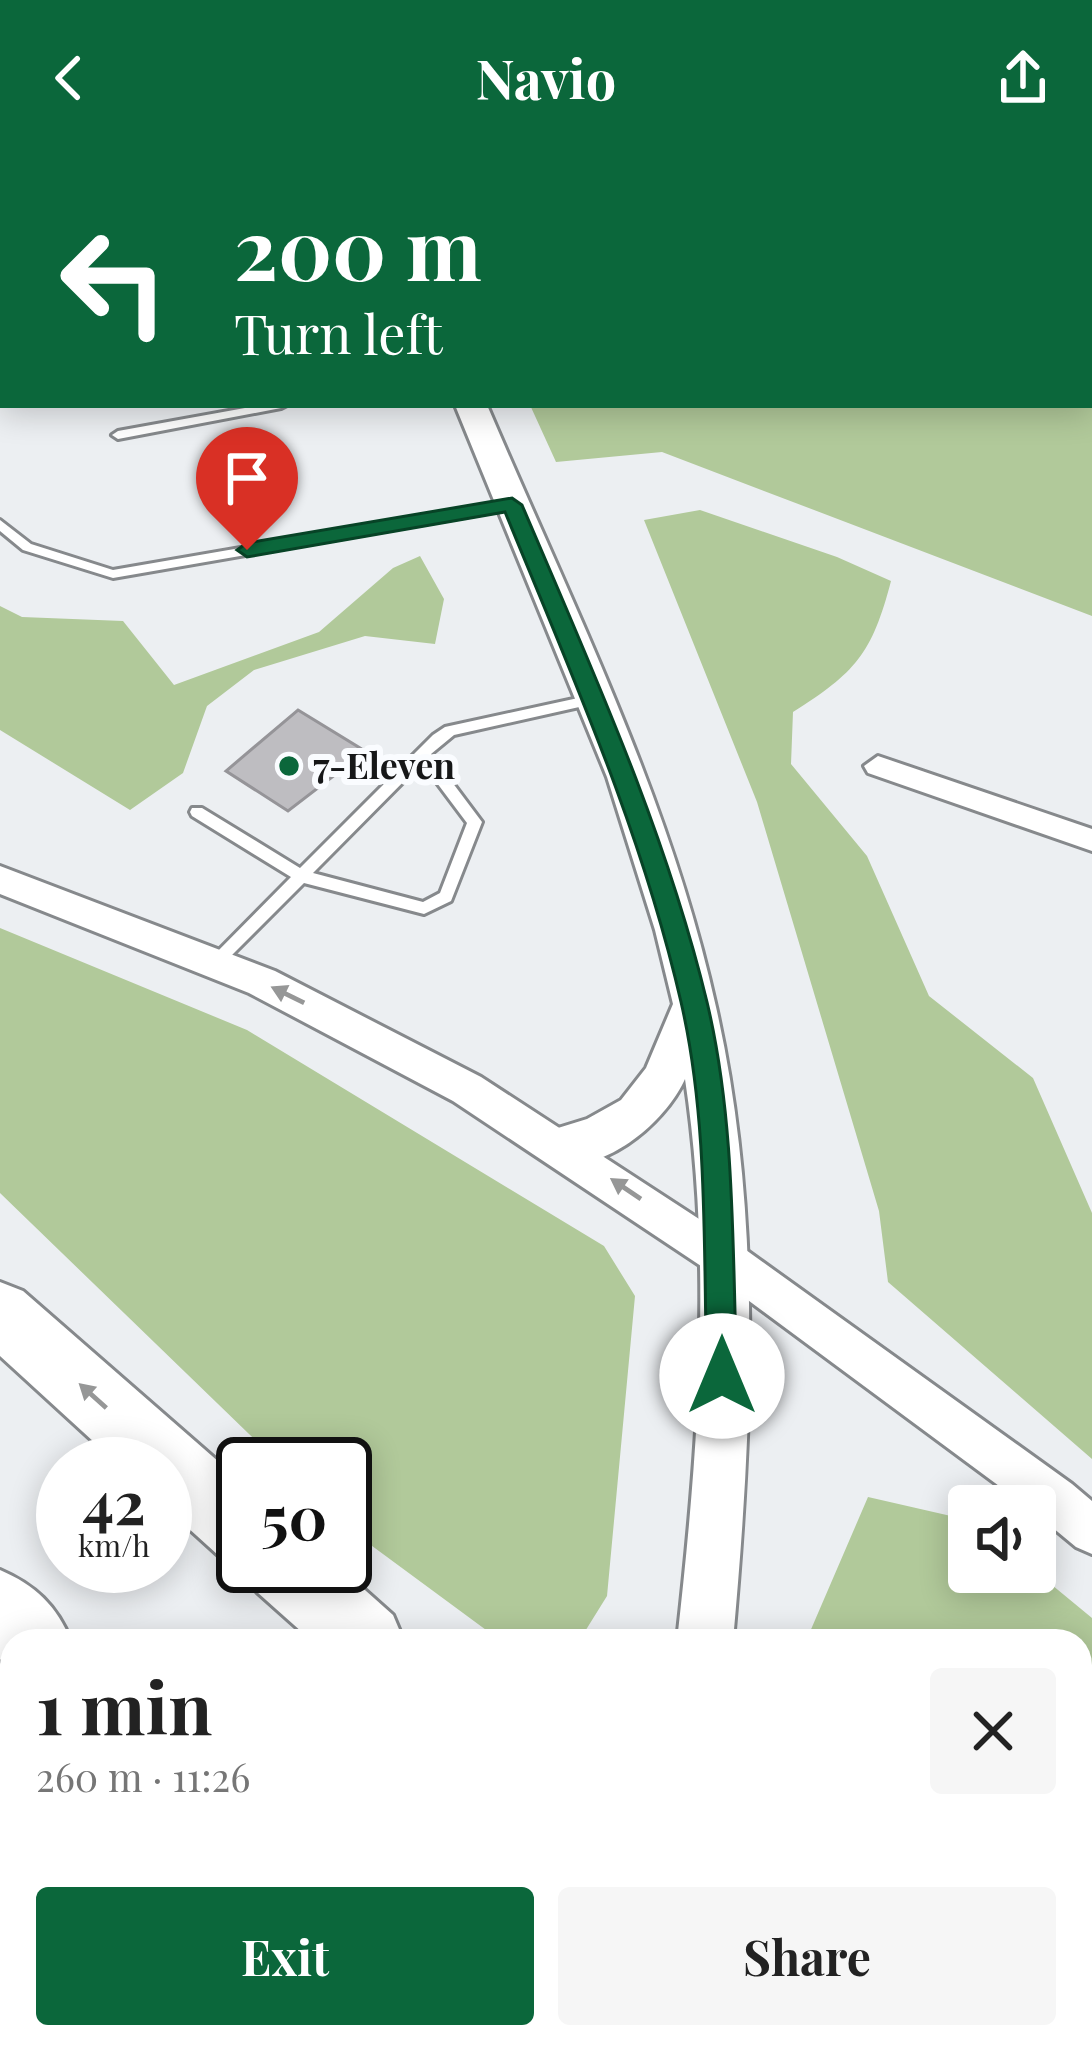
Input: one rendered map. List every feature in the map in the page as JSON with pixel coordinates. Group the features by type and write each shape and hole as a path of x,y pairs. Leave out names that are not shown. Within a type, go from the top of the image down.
{"highway":[{"path":"0,1313 216,1506"},
{"path":"313,1593 354,1629"},
{"path":"0,1607 22,1629"}],"main road":[{"path":"472,408 637,810 694,1004 714,1146 722,1257 719,1467 706,1629"},
{"path":"561,1147 611,1133 640,1115 661,1086 694,1004"}],"street":[{"path":"878,766 1092,840"},
{"path":"0,880 214,963 382,1042 561,1147 889,1376 1092,1531"}],"lane":[{"path":"118,435 265,408"},
{"path":"0,524 27,547 113,574 512,505"},
{"path":"214,963 450,730 592,700"},
{"path":"197,812 301,876 424,908 446,897 475,822 423,754"}],"green space":[{"path":"531,408 1092,408 1092,616 662,452 556,462"},
{"path":"700,510 837,557 891,581 876,627 858,659 832,685 793,712 791,764 867,856 929,996 1033,1078 1092,1213 1092,1459 888,1282 879,1211 757,802 644,520"},
{"path":"420,556 444,599 435,644 365,636 254,670 207,706 183,773 130,810 0,730 0,606 22,617 123,621 174,685 319,632 393,568"},
{"path":"0,928 247,1030 604,1246 635,1296 607,1596 586,1629 485,1629 372,1546 372,1437 252,1437 0,1193"},
{"path":"868,1497 948,1515 948,1593 1056,1593 1056,1588 1092,1618 1092,1629 811,1629"}],"building":[{"name":"7-Eleven","path":"298,710 360,748 348,758 353,761 288,811 226,771"}],"place":[{"name":"7-Eleven","path":"289,766"}],"route":[{"path":"247,550 512,505 626,778 694,1004 714,1146 722,1257 722,1376"}]}
